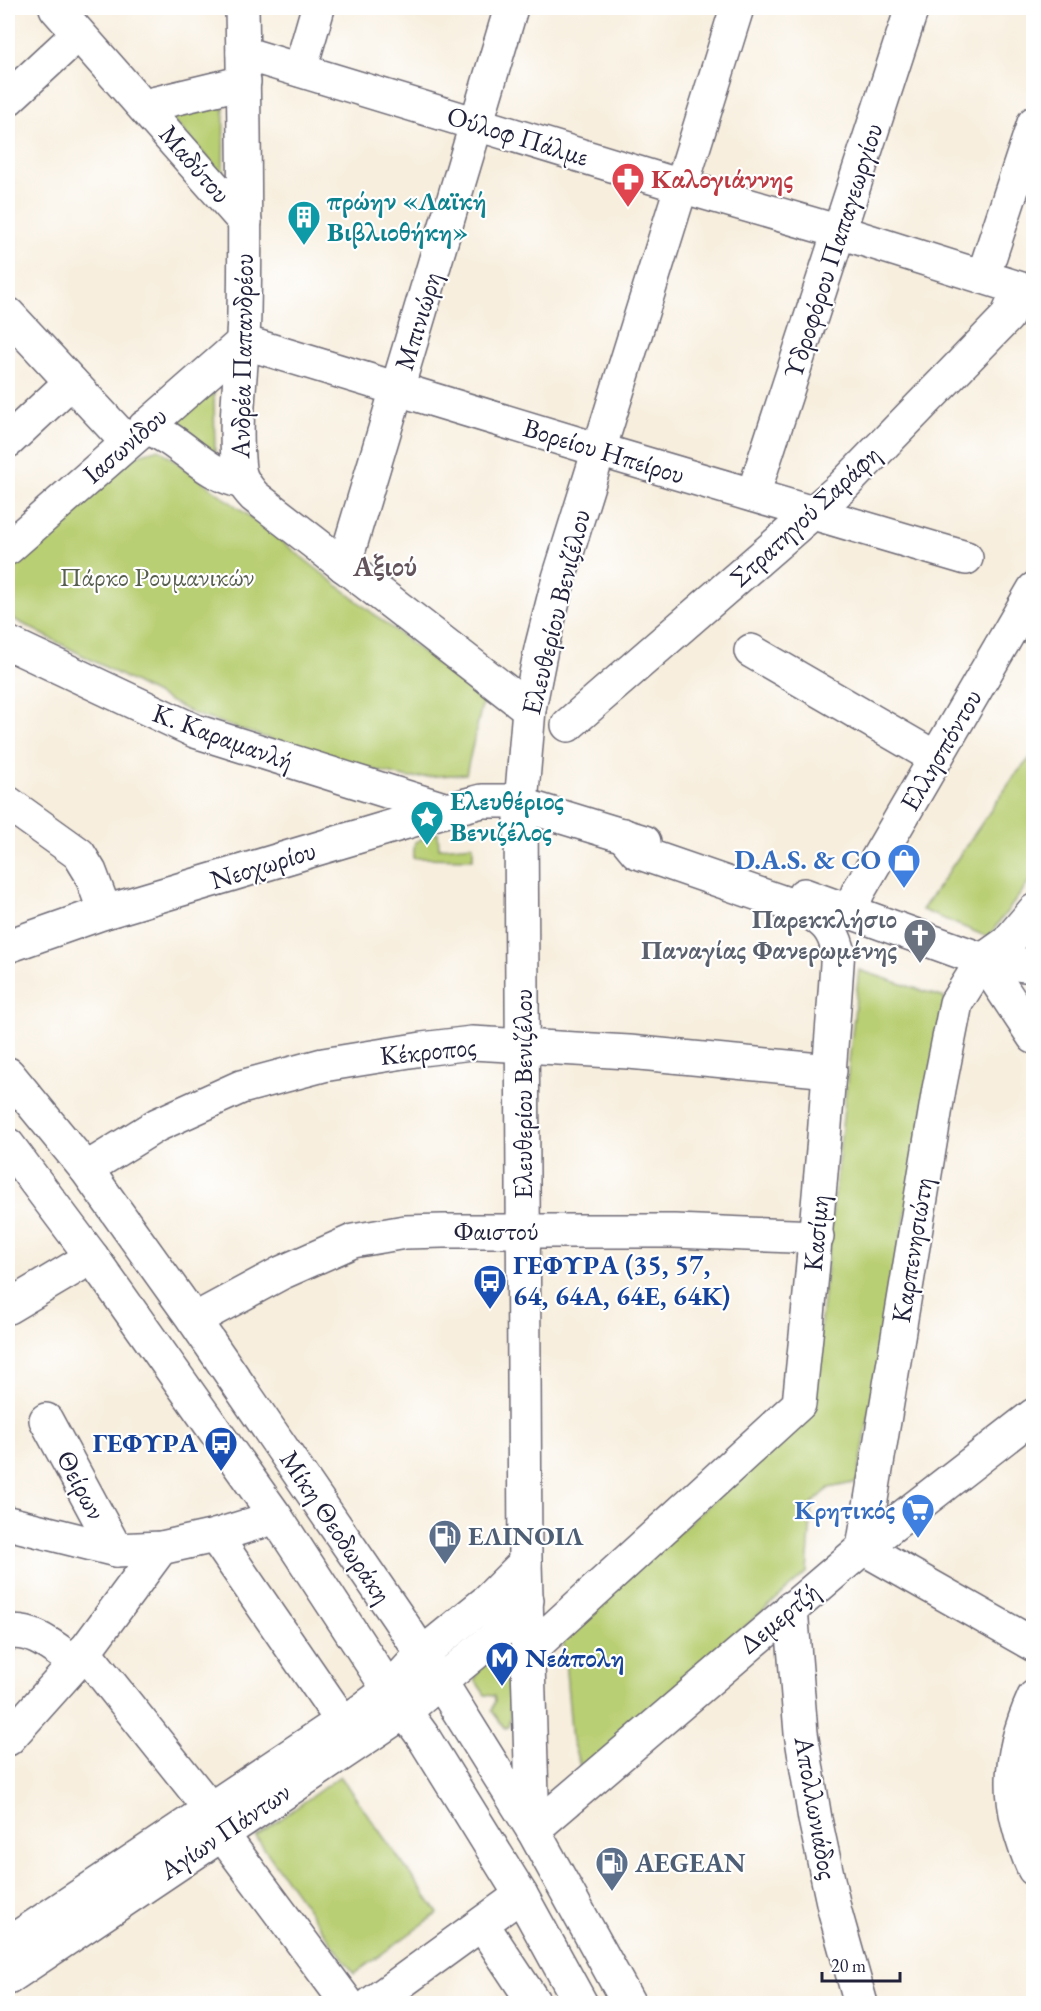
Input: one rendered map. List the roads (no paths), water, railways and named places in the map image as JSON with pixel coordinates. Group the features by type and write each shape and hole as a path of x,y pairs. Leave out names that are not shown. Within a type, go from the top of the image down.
{"main road":[{"name":"Μαδύτου","path":"56,8 245,222"},
{"name":"Ανδρέα Παπανδρέου","path":"242,8 245,222 243,342 238,436 239,467 243,482 255,496 529,709"},
{"path":"300,70 318,8"},
{"name":"Μπινιώρη","path":"344,566 511,8"},
{"name":"Ελευθερίου Βενιζέλου","path":"533,1830 525,1563 521,804 529,709 559,578 737,8"},
{"name":"Υδροφόρου Παπαγεωργίου","path":"753,495 912,8"},
{"path":"8,99 78,34"},
{"name":"Μαδύτου","path":"144,106 244,67"},
{"name":"Ούλοφ Πάλμε","path":"244,67 300,70 840,232 1026,291"},
{"path":"983,277 1034,123"},
{"name":"Στρατηγού Σαράφη","path":"568,725 841,488 1007,317 1026,291"},
{"path":"8,314 71,382 136,435 164,436 223,477 243,482"},
{"name":"Βορείου Ηπείρου","path":"243,342 966,558"},
{"name":"Ιασωνίδου","path":"8,548 243,342"},
{"path":"8,441 71,382"},
{"name":"Ελλησπόντου","path":"850,912 858,892 1034,589"},
{"name":"Κ. Καραμανλή","path":"8,643 195,731 447,810"},
{"path":"751,651 936,758"},
{"name":"Νεοχωρίου","path":"8,945 105,912 447,810 492,801 510,801 775,884 983,960 1034,966"},
{"path":"8,802 79,854 90,872 105,912"},
{"name":"Κασίμη","path":"528,1652 799,1404 830,1071 838,949 833,932 825,922 808,911 786,902 637,852 624,835"},
{"name":"Καρπενησιώτη","path":"863,1548 953,1012 964,987 983,960 1007,943 1034,911"},
{"path":"983,960 1034,1037"},
{"name":"Κέκροπος","path":"86,1169 157,1125 231,1091 323,1065 422,1049 472,1043 629,1052 830,1071"},
{"name":"Μίκη Θεοδωράκη","path":"8,1074 86,1169 194,1320 422,1654 533,1830 629,2004"},
{"name":"Μίκη Θεοδωράκη","path":"8,1145 92,1257 276,1517 397,1701 422,1735 521,1895 581,2004"},
{"name":"Φαιστού","path":"194,1320 281,1273 353,1241 405,1232 674,1231 816,1237"},
{"path":"8,1307 92,1257"},
{"name":"Δεμερτζή","path":"533,1830 863,1548 1033,1417"},
{"name":"Θείρων","path":"46,1420 116,1550"},
{"path":"8,1523 116,1550 161,1548 215,1536 276,1517"},
{"path":"215,1536 342,1721"},
{"path":"8,1739 80,1657 161,1548"},
{"path":"863,1548 1034,1645"},
{"path":"422,1654 486,1602 525,1563"},
{"path":"440,1681 491,1640 527,1600"},
{"name":"Απολλωνιάδος","path":"791,1608 801,1733 815,1819 835,1912 861,2004"},
{"path":"8,1633 22,1631 80,1657 216,1821 348,2004"},
{"name":"Αγίων Πάντων","path":"8,1944 216,1821 397,1701 422,1654"},
{"name":"Αγίων Πάντων","path":"8,1978 216,1821 342,1721 397,1701 440,1681"},
{"path":"1034,1697 1017,1742 1012,1773 1019,1827 1034,1869"},
{"path":"371,2004 521,1895"},
{"path":"482,1924 535,2004"}],"place":[{"name":"Καλογιάννης","path":"628,208"},
{"name":"πρώην «Λαϊκή Βιβλιοθήκη»","path":"304,246"},
{"name":"Ελευθέριος Βενιζέλος","path":"427,846"},
{"name":"D.A.S. & CO","path":"904,889"},
{"name":"Παρεκκλήσιο Παναγίας Φανερωμένης","path":"920,964"},
{"name":"ΓΕΦΥΡΑ (35, 57, 64, 64Α, 64Ε, 64Κ)","path":"490,1310"},
{"name":"ΓΕΦΥΡΑ","path":"221,1472"},
{"name":"Κρητικός","path":"918,1539"},
{"name":"ΕΛΙΝΟΙΛ","path":"445,1565"},
{"name":"Νεάπολη","path":"502,1687"},
{"name":"AEGEAN","path":"612,1892"}],"district":[{"name":"Αξιού","path":"385,566"}],"park label":[{"name":"Πάρκο Ρουμανικών","path":"157,577"}]}
